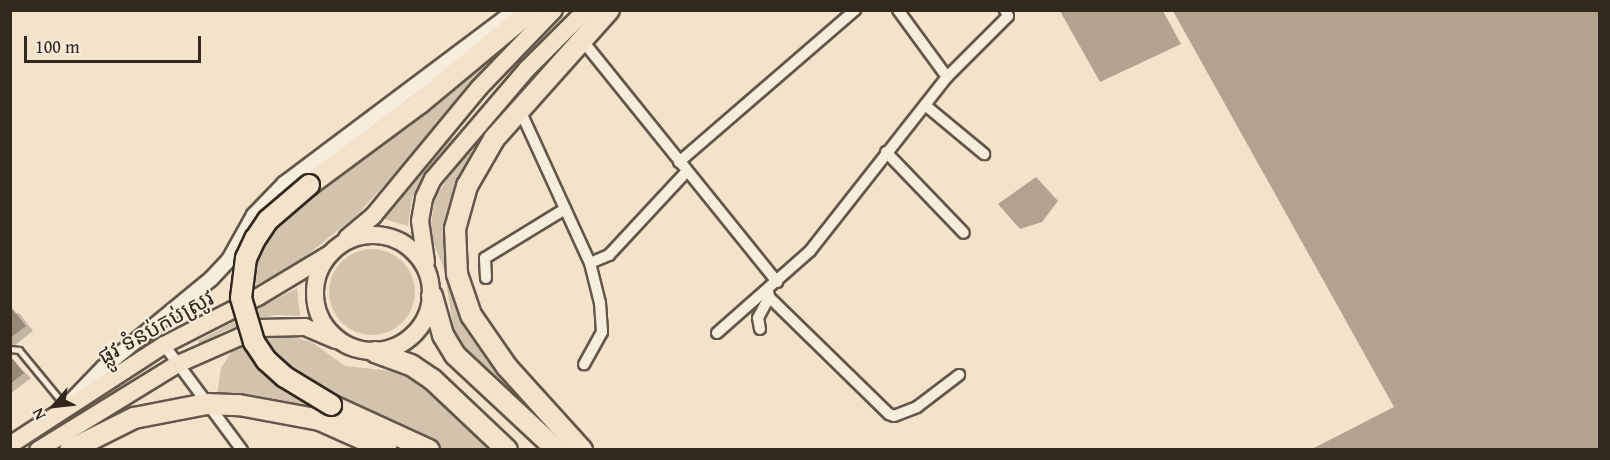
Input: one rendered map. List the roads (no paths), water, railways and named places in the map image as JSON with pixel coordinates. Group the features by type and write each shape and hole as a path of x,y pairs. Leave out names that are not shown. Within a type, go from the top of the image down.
{"highway":[{"path":"582,450 484,338 471,315 457,274 455,230 467,186 494,139 519,108 609,10"},
{"path":"429,450 331,405 285,377 266,360 254,342 241,298 246,258 255,238 268,220 517,14"},
{"path":"431,287 443,335 455,355 556,450"},
{"path":"375,352 411,365 432,379 507,450"},
{"path":"82,446 134,418 206,404 239,405 320,420 387,450"}],"main road":[{"path":"554,10 479,88 374,215 328,255 318,272 314,292 318,312 327,330 342,343 375,352 392,349 420,328 431,287 420,221 424,198 433,179 527,69 586,10"},
{"path":"342,243 376,234 394,238 422,261 431,287"},
{"name":"ផ្លូវ ទំនប់កប់ស្រូវ","path":"12,441 164,345 258,297 328,255"},
{"name":"ផ្លូវ ទំនប់កប់ស្រូវ","path":"38,450 176,365 229,339 280,325 304,327 342,343"}],"street":[{"path":"679,162 855,10"},
{"path":"913,10 901,14 947,77"},
{"path":"760,329 758,318 777,282 810,251 947,77 1010,12"},
{"path":"66,406 103,368 211,279 229,260 254,215 284,184 517,14"},
{"path":"582,40 686,172 777,282"},
{"path":"926,105 984,154"},
{"path":"519,108 590,263 600,303 602,332 584,364"},
{"path":"886,152 964,234"},
{"path":"590,263 609,255 686,172"},
{"path":"486,278 485,258 565,209"},
{"path":"717,333 769,294"},
{"path":"769,294 894,416 935,396 958,375"},
{"path":"164,345 176,365 243,450"}],"lane":[{"path":"10,349 19,350 66,406"}]}
